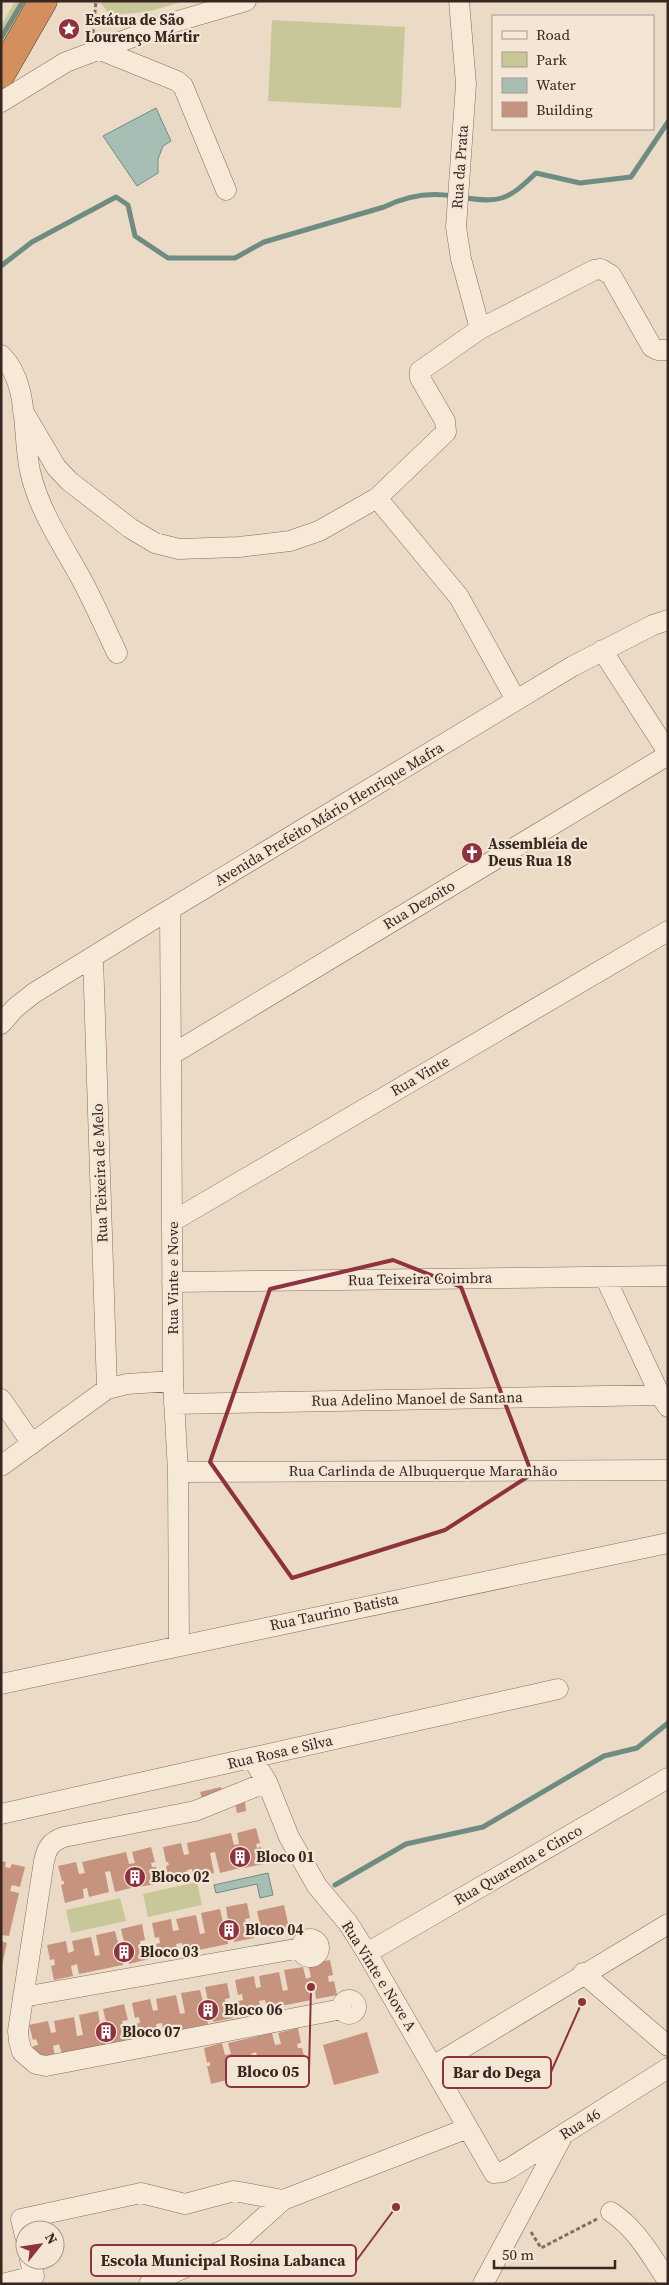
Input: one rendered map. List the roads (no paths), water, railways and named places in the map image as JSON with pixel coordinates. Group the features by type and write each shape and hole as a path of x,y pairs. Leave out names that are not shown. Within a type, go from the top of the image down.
{"highway":[{"path":"1,74 43,1"}],"street":[{"path":"1,102 66,62 168,24 246,1"},
{"name":"Rua da Prata","path":"459,1 466,84 456,227 461,259 480,330"},
{"path":"98,49 177,81 183,86 226,190"},
{"path":"23,411 56,466 69,481 130,528 155,543 179,549 239,547 290,541 319,531 376,498 446,432 445,421 420,378 419,374 423,368 480,330 594,270 605,270 611,275 652,347 658,350 668,350"},
{"path":"1,355 13,370 23,411 30,472 40,499 61,545 84,584 117,653"},
{"path":"376,498 459,597 516,700"},
{"name":"Avenida Prefeito Mário Henrique Mafra","path":"1,1024 15,1008 34,992 516,700 602,650 653,625 668,620"},
{"path":"602,650 668,753"},
{"name":"Rua Dezoito","path":"171,1055 668,753"},
{"name":"Rua Vinte e Nove","path":"170,910 173,1381 178,1472 179,1646"},
{"name":"Rua Vinte","path":"173,1222 668,931"},
{"name":"Rua Teixeira de Melo","path":"94,957 107,1389"},
{"name":"Rua Teixeira Coimbra","path":"172,1282 668,1276"},
{"path":"605,1278 664,1401"},
{"path":"1,1466 107,1389 127,1384 173,1381"},
{"path":"1,1399 32,1444"},
{"name":"Rua Adelino Manoel de Santana","path":"174,1404 664,1401"},
{"name":"Rua Carlinda de Albuquerque Maranhão","path":"178,1472 668,1470"},
{"name":"Rua Taurino Batista","path":"1,1684 668,1543"},
{"name":"Rua Rosa e Silva","path":"1,1814 558,1689"},
{"name":"Rua Vinte e Nove A","path":"252,1758 267,1782 288,1837 317,1886 348,1923 367,1953 434,2066 491,2170"},
{"name":"Rua Quarenta e Cinco","path":"367,1953 668,1778"},
{"path":"267,1782 195,1811 64,1837 47,1848 23,1997 19,2041 22,2052 31,2061 46,2066 342,2009"},
{"path":"434,2066 668,1924"},
{"path":"23,1997 301,1948"},
{"path":"584,1974 668,2046"},
{"name":"Rua 46","path":"491,2170 497,2173 502,2172 668,2068"},
{"path":"149,2284 232,2246 283,2200 468,2128"},
{"path":"483,2284 564,2134"},
{"path":"21,2220 142,2193 185,2204 234,2191 283,2200"},
{"path":"611,2212 625,2221 637,2234 668,2281"},
{"path":"2,2284 34,2276 32,2270"}],"water":[{"path":"156,108 171,141 163,146 158,159 158,173 137,186 103,136"},
{"path":"268,1873 273,1895 260,1898 257,1884 216,1893 214,1885"}],"waterway":[{"path":"1,38 23,1"},
{"path":"461,197 485,200 503,198 518,189 536,173 580,183 631,177 668,122"},
{"path":"1,266 32,242 116,197 128,205 135,236 168,258 235,258 264,242 384,207 401,200 435,194 453,196"},
{"path":"335,1885 406,1844 483,1827 604,1756 637,1748 668,1723"}],"place":[{"name":"Estátua de São Lourenço Mártir","path":"69,29"},
{"name":"Assembleia de Deus Rua 18","path":"472,853"},
{"name":"Bloco 01","path":"240,1857"},
{"name":"Bloco 02","path":"135,1877"},
{"name":"Bloco 04","path":"229,1930"},
{"name":"Bloco 03","path":"124,1952"},
{"name":"Bloco 05","path":"311,1987"},
{"name":"Bar do Dega","path":"582,2002"},
{"name":"Bloco 06","path":"208,2010"},
{"name":"Bloco 07","path":"106,2032"},
{"name":"Escola Municipal Rosina Labanca","path":"396,2207"}]}
